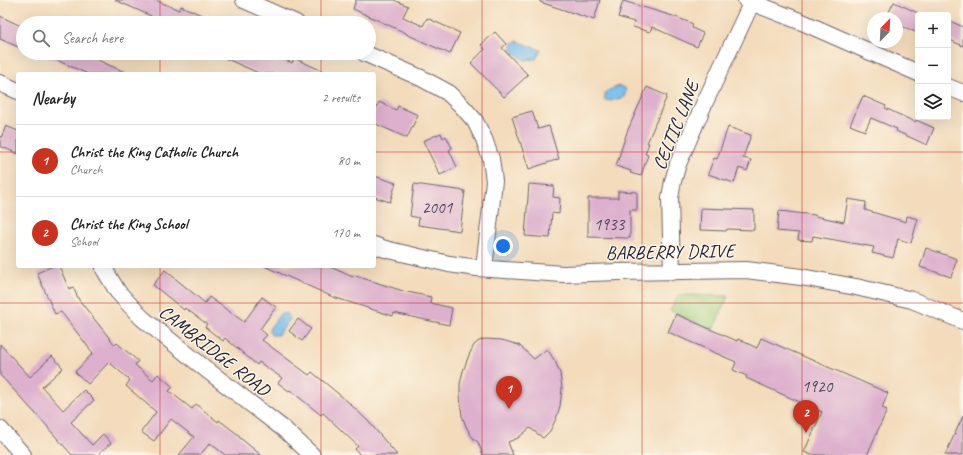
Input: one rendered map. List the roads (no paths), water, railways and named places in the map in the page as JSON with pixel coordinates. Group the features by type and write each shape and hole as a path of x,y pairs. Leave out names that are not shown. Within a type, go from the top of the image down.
{"street":[{"path":"244,0 280,16"},
{"path":"749,1 802,22 915,72"},
{"name":"CELTIC LANE","path":"672,272 670,198 672,181 749,1"},
{"path":"376,58 421,78 447,92 461,104 475,121 484,139 491,159 494,181 484,268"},
{"path":"0,83 16,90"},
{"path":"951,88 963,93"},
{"name":"BARBERRY DRIVE","path":"376,246 449,264 563,274 746,270 801,277 856,286 912,300 963,321"},
{"name":"CAMBRIDGE ROAD","path":"104,268 118,292 142,318 285,430 312,455"},
{"path":"0,429 23,455"}],"water":[{"path":"517,41 541,50 536,59 525,60 511,50 513,43"},
{"path":"619,86 625,88 626,91 624,97 611,101 605,100 604,97 606,92"},
{"path":"281,313 288,314 290,319 278,335 271,335 269,329"}],"place":[{"name":"Christ the King Catholic Church","path":"509,409"},
{"name":"Christ the King School","path":"806,433"}]}
